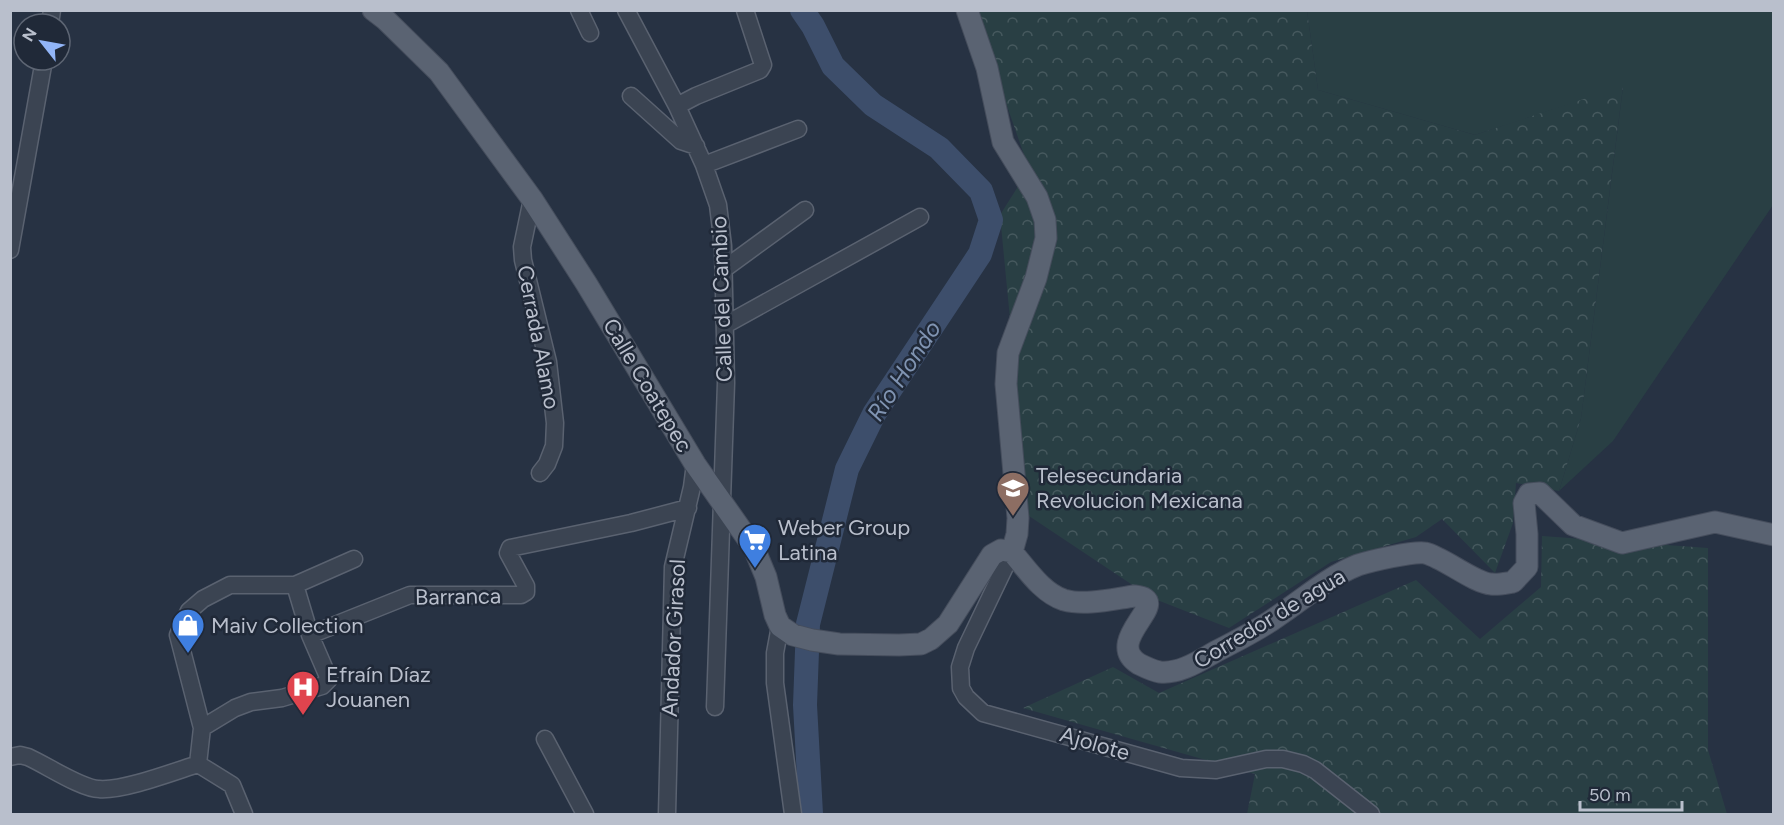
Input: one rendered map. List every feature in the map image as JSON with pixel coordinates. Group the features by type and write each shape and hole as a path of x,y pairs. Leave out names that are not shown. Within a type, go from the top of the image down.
{"main road":[{"name":"Calle Coatepec","path":"373,10 439,72 532,199 586,283 695,464 754,548 766,577 775,615 795,634"},
{"path":"795,634 839,644 921,644 931,639 948,624 992,555 1001,550 1012,552 1017,534 1018,518 1006,384 1008,353 1036,278 1046,238 1045,220 1037,197 1003,142 987,68 968,10"},
{"name":"Corredor de agua","path":"1012,552 1040,583 1063,599 1078,602 1135,596 1146,600 1148,605 1146,614 1132,630 1128,651 1133,660 1159,672 1174,671 1197,663 1276,618 1321,584 1359,565 1387,558 1425,553 1488,585 1513,582 1527,567 1524,503 1529,494 1540,493 1573,525 1622,543 1715,522 1773,535"}],"street":[{"path":"579,10 590,33"},
{"name":"Calle del Cambio","path":"626,10 696,146 718,205 723,246 726,383 715,707"},
{"path":"677,106 760,70 763,65 745,10"},
{"path":"10,250 42,72"},
{"path":"631,96 681,141 696,146"},
{"path":"704,165 798,129"},
{"name":"Cerrada Alamo","path":"532,199 522,247 523,260 548,362 555,423 554,446 548,464 540,473"},
{"path":"724,269 805,210"},
{"path":"725,325 920,217"},
{"name":"Andador Girasol","path":"667,814 673,567 688,508 695,464"},
{"name":"Barranca","path":"310,635 410,596 521,595 526,592 526,586 508,553 510,548 631,523 688,508"},
{"name":"Ajolote","path":"1012,552 966,648 960,668 961,688 966,697 983,713 1181,768 1216,770 1266,759 1283,759 1303,764 1315,770 1371,814"},
{"path":"198,764 202,728 178,635 189,611 203,599 230,585 294,585 354,559"},
{"path":"202,728 251,702 282,698 322,686 328,682 329,679 310,635 294,585"},
{"name":"Calle Coatepec","path":"793,814 775,683 775,653 795,634"},
{"path":"546,739 585,814"},
{"path":"10,757 20,755 28,757 98,790 131,784 198,764 232,785 244,814"}],"green space":[{"path":"974,11 1307,11 1318,90 1475,135 1623,86 1581,418 1559,491 1516,483 1513,523 1495,573 1442,519 1416,537 1331,562 1229,628 1152,598 1029,516 1000,215 1029,169"},
{"path":"1307,11 1773,11 1773,205 1613,441 1559,491 1581,418 1623,87 1475,135 1318,90"},
{"path":"1542,536 1708,548 1708,750 1727,814 1247,814 1255,774 1023,708 1113,667 1159,693 1416,580 1480,639 1541,587"}],"waterway":[{"name":"Río Hondo","path":"802,10 813,26 833,66 873,105 939,148 981,191 991,220 980,254 874,414 847,469 808,624 805,705 811,814"}],"place":[{"name":"Telesecundaria Revolucion Mexicana","path":"1013,517"},
{"name":"Weber Group Latina","path":"755,569"},
{"name":"Maiv Collection","path":"188,654"},
{"name":"Efraín Díaz Jouanen","path":"303,716"}]}
